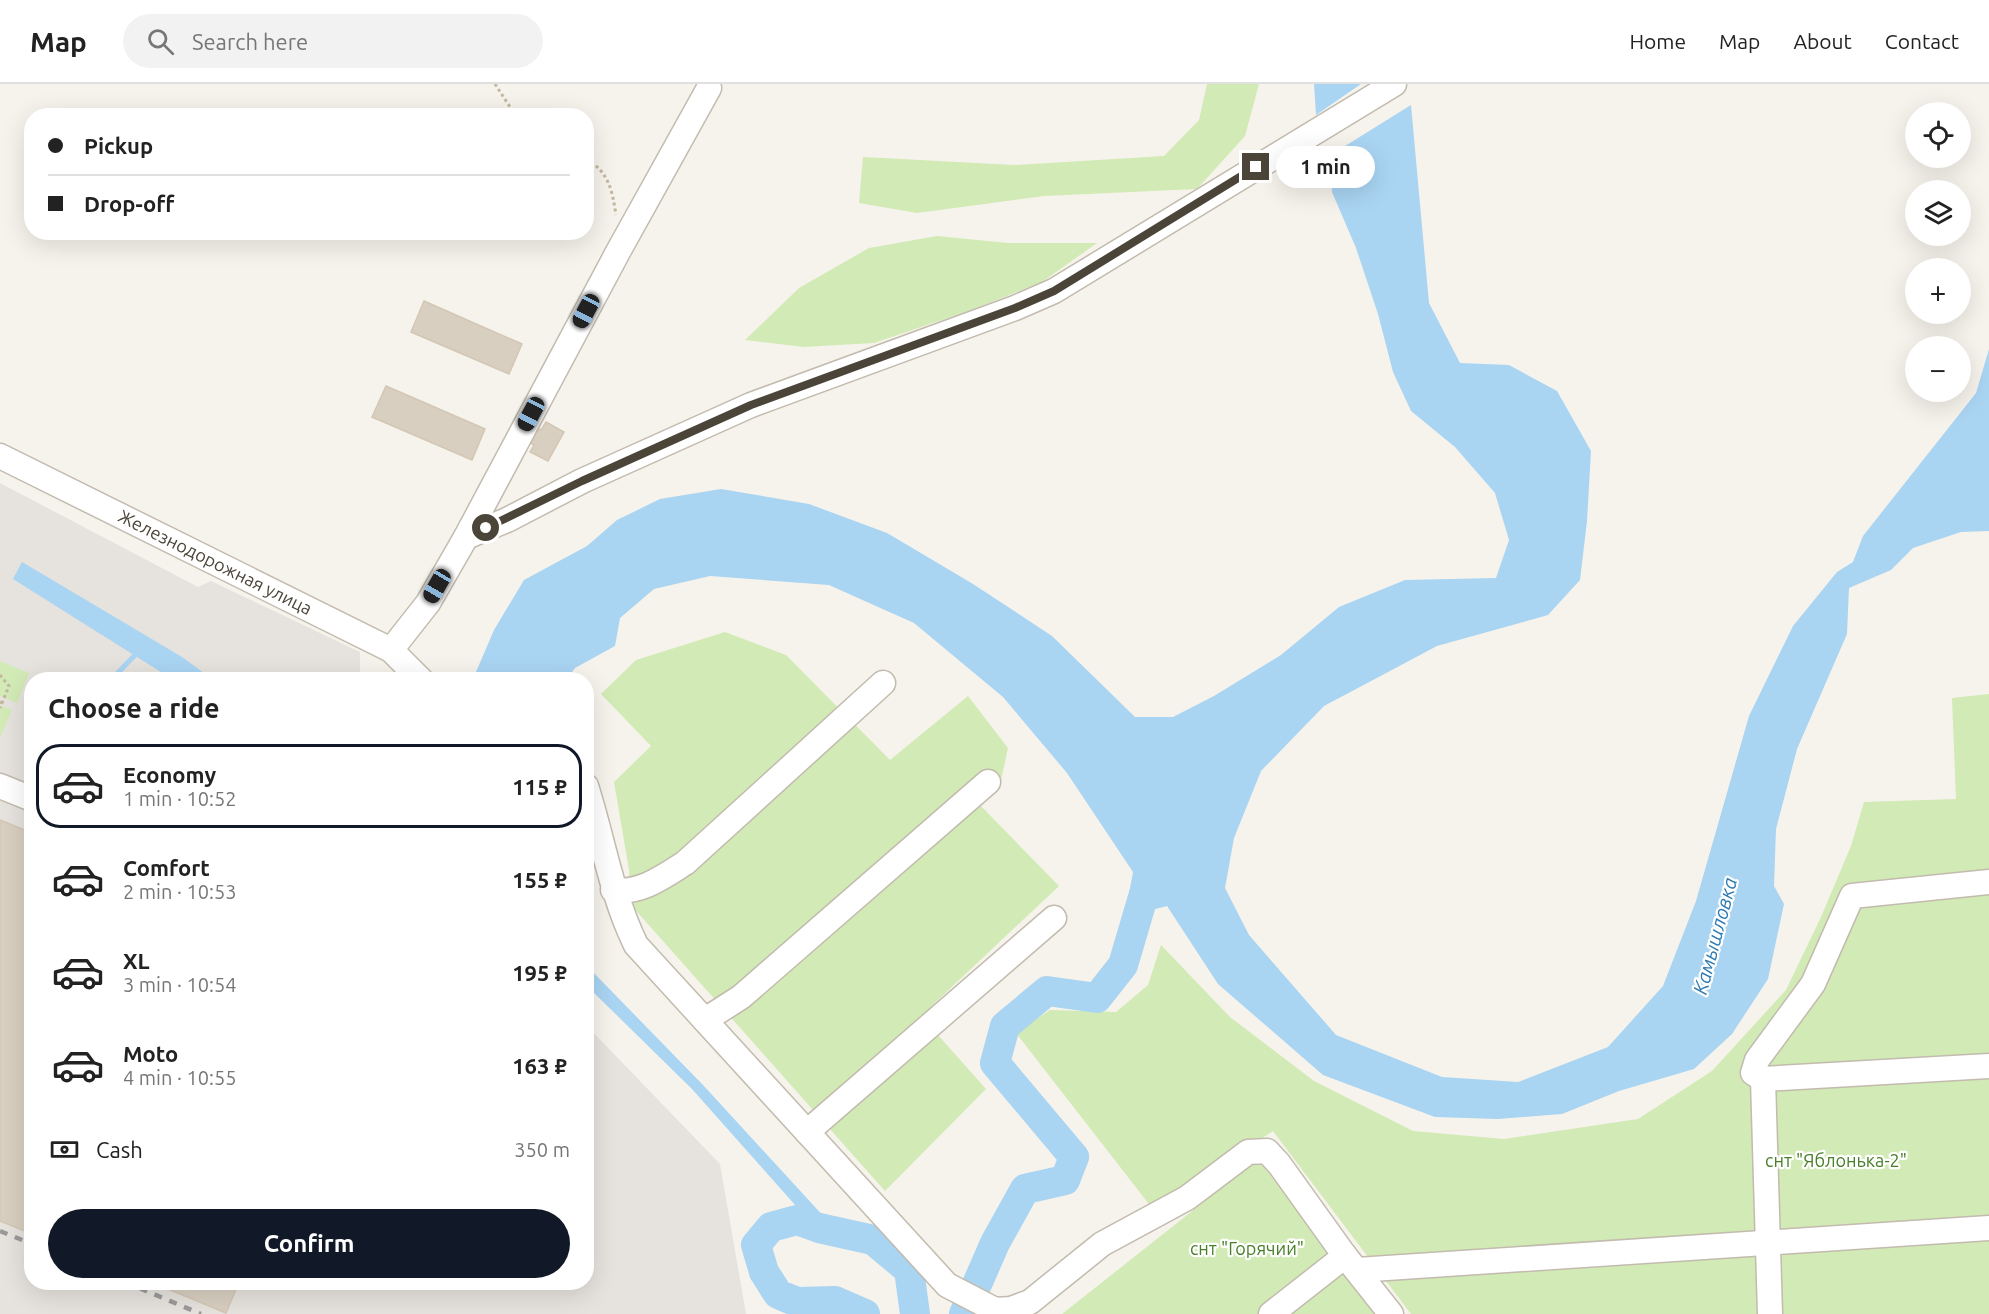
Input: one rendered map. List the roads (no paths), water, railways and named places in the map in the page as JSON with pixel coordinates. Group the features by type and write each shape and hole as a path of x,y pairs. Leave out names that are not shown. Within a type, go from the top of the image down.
{"street":[{"path":"466,537 507,520 582,481 751,405 1004,312 1054,291 1394,84"},
{"path":"391,650 428,603 466,537 619,250 710,88"},
{"name":"Железнодорожная улица","path":"0,456 391,650 414,672"},
{"path":"613,890 626,892 653,883 685,863 883,683"},
{"path":"705,1020 741,997 988,782"},
{"path":"0,786 24,796"},
{"path":"594,817 613,890 624,921 636,945 947,1285 995,1312 1030,1302 1102,1244 1187,1198 1248,1152 1267,1151 1391,1314"},
{"path":"1989,882 1852,896 1814,984 1757,1060 1753,1073 1763,1079 1989,1066"},
{"path":"807,1132 1054,918"},
{"path":"1763,1079 1770,1314"},
{"path":"1271,1314 1351,1263 1767,1242 1989,1228"}],"water":[{"path":"1314,84 1361,84 1316,115"},
{"path":"1411,105 1429,303 1460,363 1509,365 1557,391 1591,451 1587,521 1580,580 1548,615 1437,646 1324,706 1261,771 1234,838 1225,888 1249,935 1336,1035 1442,1077 1518,1082 1608,1047 1663,986 1696,901 1749,716 1793,626 1837,572 1853,562 1863,536 1971,402 1976,393 1989,349 1989,531 1961,532 1913,548 1891,570 1849,588 1847,634 1797,749 1776,829 1774,886 1784,904 1768,979 1732,1034 1694,1069 1619,1091 1562,1114 1498,1119 1435,1117 1323,1075 1218,984 1167,906 1136,914 1126,911 1133,872 1067,773 1003,697 914,623 829,585 710,576 654,589 620,618 615,646 575,668 572,672 476,672 494,630 524,580 587,546 617,520 660,499 721,489 809,504 887,533 973,584 1052,636 1135,717 1173,717 1214,696 1281,655 1339,607 1405,580 1496,578 1509,540 1495,493 1455,447 1411,411 1393,372 1378,314 1356,248 1332,192 1329,156"},
{"path":"22,562 182,657 202,672 161,672 13,579"},
{"path":"594,973 703,1085 826,1219 833,1235 820,1233 692,1089 594,993"}],"waterway":[{"path":"119,672 134,656"},
{"name":"Камышловка","path":"964,1314 995,1243 1025,1189 1065,1180 1074,1157 995,1063 1005,1026 1047,991 1097,998 1123,965 1146,887 1158,886"},
{"name":"Камышловка","path":"865,1314 835,1301 797,1302 778,1294 764,1272 756,1245 771,1227 797,1220 819,1228 873,1240 909,1270 915,1314"}],"railway":[{"path":"0,1231 24,1241"},
{"path":"144,1290 201,1314"}],"park label":[{"name":"снт \"Яблонька-2\"","path":"1836,1161"},
{"name":"снт \"Горячий\"","path":"1247,1249"}]}
